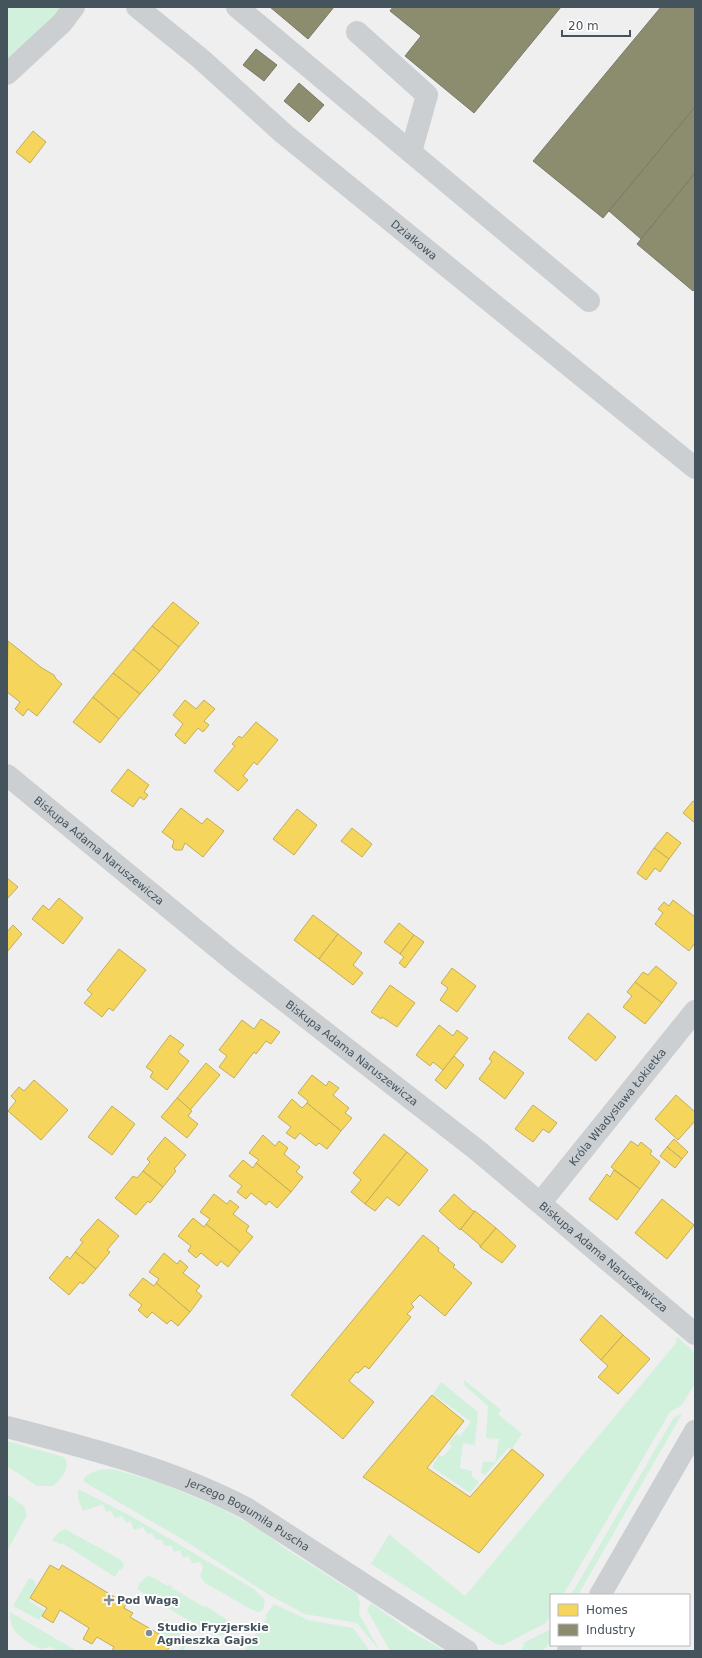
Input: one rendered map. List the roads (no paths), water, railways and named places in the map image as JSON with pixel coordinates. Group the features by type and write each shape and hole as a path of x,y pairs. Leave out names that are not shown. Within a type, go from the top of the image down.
{"street":[{"path":"7,74 62,23 74,7"},
{"name":"Działkowa","path":"137,7 201,59 284,134 695,468"},
{"path":"237,7 589,301"},
{"path":"357,32 427,95 411,152"},
{"name":"Biskupa Adama Naruszewicza","path":"7,775 236,963 477,1150 541,1202 695,1334"},
{"name":"Króla Władysława Łokietka","path":"541,1202 695,1011"},
{"name":"Jerzego Bogumiła Puscha","path":"7,1427 148,1466 225,1497 246,1508 467,1651"},
{"path":"601,1594 695,1431"}],"place":[{"name":"Pod Wagą","path":"109,1600"},
{"name":"Studio Fryzjerskie Agnieszka Gajos","path":"149,1633"}]}
